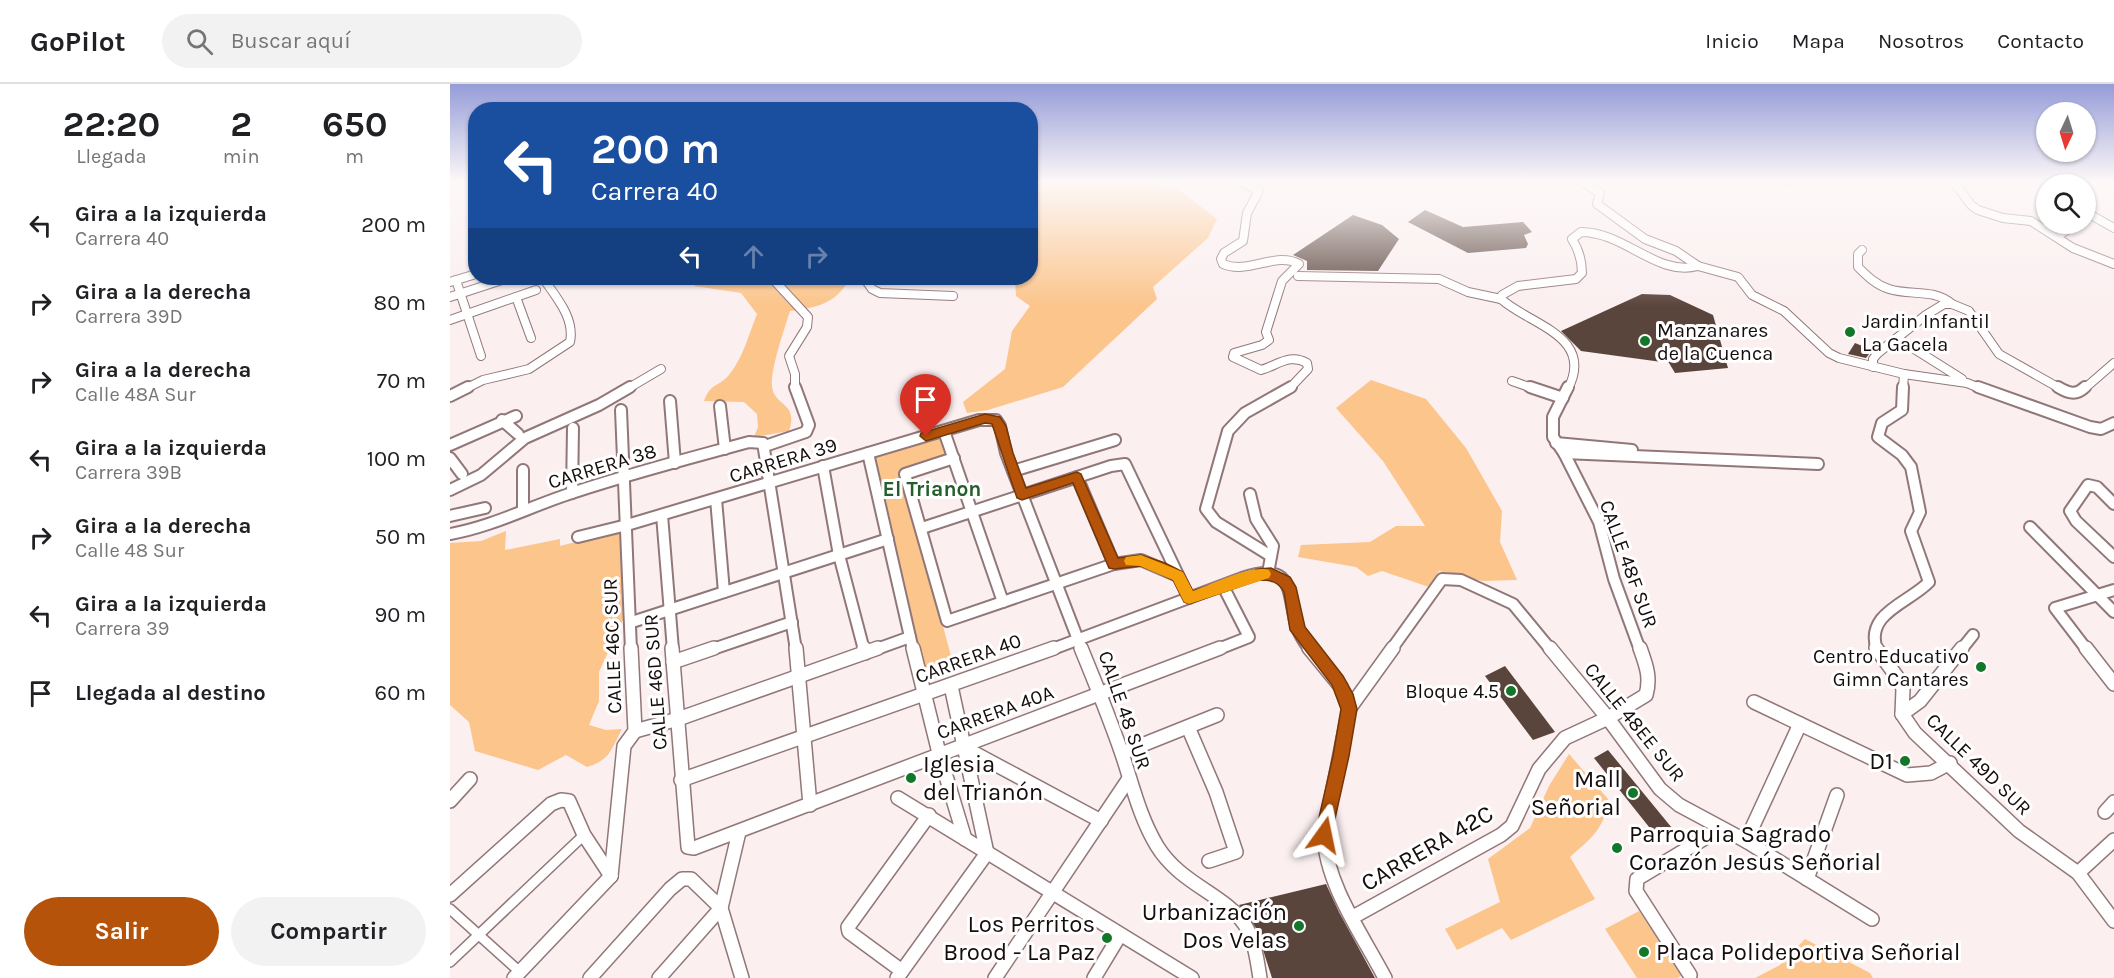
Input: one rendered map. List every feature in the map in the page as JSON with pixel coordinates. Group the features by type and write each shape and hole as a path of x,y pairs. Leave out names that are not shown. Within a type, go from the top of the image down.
{"street":[{"path":"1245,223 1244,241 1224,253 1221,259 1223,264 1241,269 1289,259 1299,264 1282,281 1266,332 1269,339 1262,345 1234,353 1233,357 1261,370 1287,358 1301,358 1307,363 1308,369 1289,389 1254,407 1233,425 1226,437 1206,508 1216,522 1271,556"},
{"path":"1626,223 1645,239 1676,251 1698,266 1738,277 1752,295 1784,311 1829,353 1839,358 1904,374 1968,382"},
{"path":"2034,223 2088,255 2114,264"},
{"path":"1501,299 1508,290 1576,279 1582,273 1582,266 1579,252 1572,239 1581,232 1602,233 1663,263 1688,268 1698,266"},
{"path":"2057,237 2061,234"},
{"path":"1862,250 1858,254 1858,267 1875,282 1900,291 1940,295 1952,304"},
{"path":"468,276 453,281 469,313 481,356"},
{"path":"1298,276 1439,279 1468,292 1501,299 1512,309 1538,321 1570,346 1574,354 1572,380 1553,417 1553,437 1556,443 1592,445 1677,458"},
{"path":"450,297 487,285"},
{"path":"450,396 483,380 529,369 570,342 572,335 570,326 560,303 548,285"},
{"name":"CARRERA 38","path":"450,534 474,529 572,493 753,441 765,446 807,430 809,423 798,396 795,374 789,356 809,321 800,306 779,285"},
{"path":"869,285 880,293 953,296"},
{"path":"450,320 536,290"},
{"path":"516,297 531,338"},
{"path":"1874,367 1873,359 1926,315 1944,304 1962,307 1972,316 1999,354 2069,393 2075,394 2114,363"},
{"path":"1897,338 1968,382 2090,427 2101,429 2114,423"},
{"path":"450,490 481,475 525,438 599,405 661,369"},
{"name":"CALLE 49D SUR","path":"1904,374 1902,410 1880,423 1877,430 1878,437 1902,455 1911,467 1920,512 1911,531 1929,582 1920,591 1890,608 1878,624 1874,642 1880,656 1902,686 1902,714 1916,733 2019,831 2078,873 2114,921"},
{"path":"1512,381 1563,398"},
{"path":"670,401 675,463"},
{"path":"720,406 724,449"},
{"name":"CALLE 46C SUR","path":"611,876 624,746 635,731 621,410"},
{"path":"450,445 502,420 516,416"},
{"name":"CARRERA 39","path":"578,537 662,515 985,419 998,422"},
{"path":"502,420 518,434"},
{"name":"CALLE 48 SUR","path":"998,422 1013,471 1122,753 1128,780 1157,847 1173,867 1242,921 1253,944 1260,978"},
{"path":"572,493 573,428"},
{"path":"944,431 1003,602"},
{"path":"1013,471 1114,440"},
{"name":"CALLE 48F SUR","path":"1556,443 1564,453 1599,522 1617,587 1648,671 1649,684 1646,695"},
{"path":"765,446 800,675 810,805"},
{"path":"868,453 939,753 965,839"},
{"path":"1564,453 1818,464"},
{"path":"450,458 462,474"},
{"path":"954,458 905,474 947,621 1114,564 1141,560 1178,576"},
{"path":"922,528 1111,466 1125,464 1189,598"},
{"path":"823,466 839,555 865,652"},
{"path":"523,470 524,510"},
{"path":"1077,477 1114,564"},
{"path":"2114,504 2097,487 2088,485 2070,511 2076,521 2114,557"},
{"path":"1250,494 1254,513 1273,546 1268,573 1282,579 1290,588 1298,630 1337,680 1345,694 1349,709 1324,835 1325,855 1332,877 1385,978"},
{"path":"716,499 724,592"},
{"path":"450,516 485,508"},
{"name":"CALLE 46D SUR","path":"662,515 688,847"},
{"path":"2030,527 2114,612"},
{"path":"632,622 888,539"},
{"name":"CARRERA 40","path":"681,780 951,686 1078,637 1248,577 1268,573"},
{"name":"CALLE 48EE SUR","path":"1349,709 1442,579 1461,580 1513,604 1608,718 1660,789 1679,805 1746,841 1872,919"},
{"name":"CARRERA 40A","path":"688,847 694,848 739,832 939,753 963,747 1249,637 1223,586"},
{"path":"2114,590 2055,608 2114,684"},
{"path":"673,662 792,622"},
{"path":"1902,714 1920,701 1973,635"},
{"path":"635,731 678,719 910,637"},
{"path":"928,815 851,921 849,932 899,974 987,853 951,686"},
{"name":"CARRERA 42C","path":"1353,917 1501,835 1512,826 1539,770 1565,738 1608,718 1646,695"},
{"path":"1755,702 1907,775 1920,776 1931,773 1950,763"},
{"path":"1122,753 1217,715"},
{"path":"1746,841 1800,724"},
{"path":"1188,728 1216,792 1236,852 1209,861"},
{"path":"963,747 1101,821"},
{"path":"450,801 470,779"},
{"path":"995,978 1128,780"},
{"path":"1807,879 1837,795"},
{"path":"898,798 1192,978"},
{"path":"450,895 551,804 561,800 569,801 584,836 611,876 517,975 450,909"},
{"path":"1690,975 1636,891 1637,879 1651,869 1703,842 1720,829"},
{"path":"658,978 721,908 739,832"},
{"path":"450,962 584,836"},
{"path":"2078,873 2114,840"},
{"path":"590,978 670,889 682,879 691,879 721,908 742,978"},
{"path":"1094,978 1120,935"}],"shaded area":[{"path":"1038,223 1215,223 1208,238 1153,287 1157,299 1063,387 988,410 967,413 963,402 1005,369 1012,331 1030,306 1016,296 1015,285 1038,285"},
{"path":"846,285 825,303 790,311 778,348 772,379 774,393 791,415 789,431 754,437 758,427 757,414 744,402 704,401 709,391 725,379 734,368 742,354 757,314 741,293 694,286"},
{"path":"1371,380 1426,399 1466,448 1502,511 1500,542 1517,580 1483,581 1439,571 1429,587 1382,571 1368,576 1356,567 1298,557 1301,545 1370,542 1396,526 1425,526 1383,461 1336,408"},
{"path":"940,436 948,458 902,473 955,671 927,681 873,456"},
{"path":"622,530 625,615 599,672 599,701 589,725 606,730 622,729 609,753 601,761 587,767 566,755 538,770 475,751 469,722 450,705 450,543 481,541 506,531 505,550 560,539 560,546"},
{"path":"1569,754 1608,799 1600,826 1570,857 1595,899 1511,940 1502,928 1457,950 1445,929 1500,902 1488,859 1530,828 1549,786"},
{"name":"Placa Polideportiva Señorial","path":"1639,911 1683,975 1677,978 1637,978 1605,929"},
{"path":"1805,939 1870,973 1873,978 1755,978 1780,965"}],"building":[{"path":"1341,223 1375,223 1382,225 1399,239 1378,271 1307,270 1307,261 1293,255"},
{"path":"1409,223 1453,223 1463,227 1524,223 1532,232 1524,235 1528,244 1526,248 1468,253"},
{"name":"Manzanares de la Cuenca","path":"1642,294 1670,295 1713,315 1728,368 1675,373 1669,363 1581,351 1561,331"},
{"path":"1855,343 1872,350 1866,358 1848,354"},
{"name":"Bloque 4.5","path":"1505,666 1555,732 1533,740 1485,676"},
{"name":"Mall Señorial","path":"1608,750 1672,828 1657,837 1594,758"},
{"name":"Urbanización Dos Velas","path":"1326,884 1375,978 1272,978 1256,928 1239,905"}],"slow traffic":[{"path":"1131,561 1141,560 1178,576 1189,598 1248,577 1264,574"}],"place":[{"name":"Jardin Infantil La Gacela","path":"1850,332"},
{"name":"Manzanares de la Cuenca","path":"1645,341"},
{"name":"Centro Educativo Gimn Cantares","path":"1981,667"},
{"name":"Bloque 4.5","path":"1511,691"},
{"name":"D1","path":"1905,761"},
{"name":"Iglesia del Trianón","path":"911,778"},
{"name":"Mall Señorial","path":"1633,793"},
{"name":"Parroquia Sagrado Corazón Jesús Señorial","path":"1617,848"},
{"name":"Urbanización Dos Velas","path":"1299,926"},
{"name":"Los Perritos Brood - La Paz","path":"1107,938"},
{"name":"Placa Polideportiva Señorial","path":"1644,952"}],"district":[{"name":"El Trianon","path":"932,489"}],"route":[{"path":"926,436 985,419 996,420 1000,426 1006,453 1022,495 1077,477 1114,564 1141,560 1160,567 1178,576 1189,598 1258,574 1268,573 1285,581 1291,591 1295,623 1302,638 1337,680 1348,702 1349,709 1341,756 1324,835"}]}
